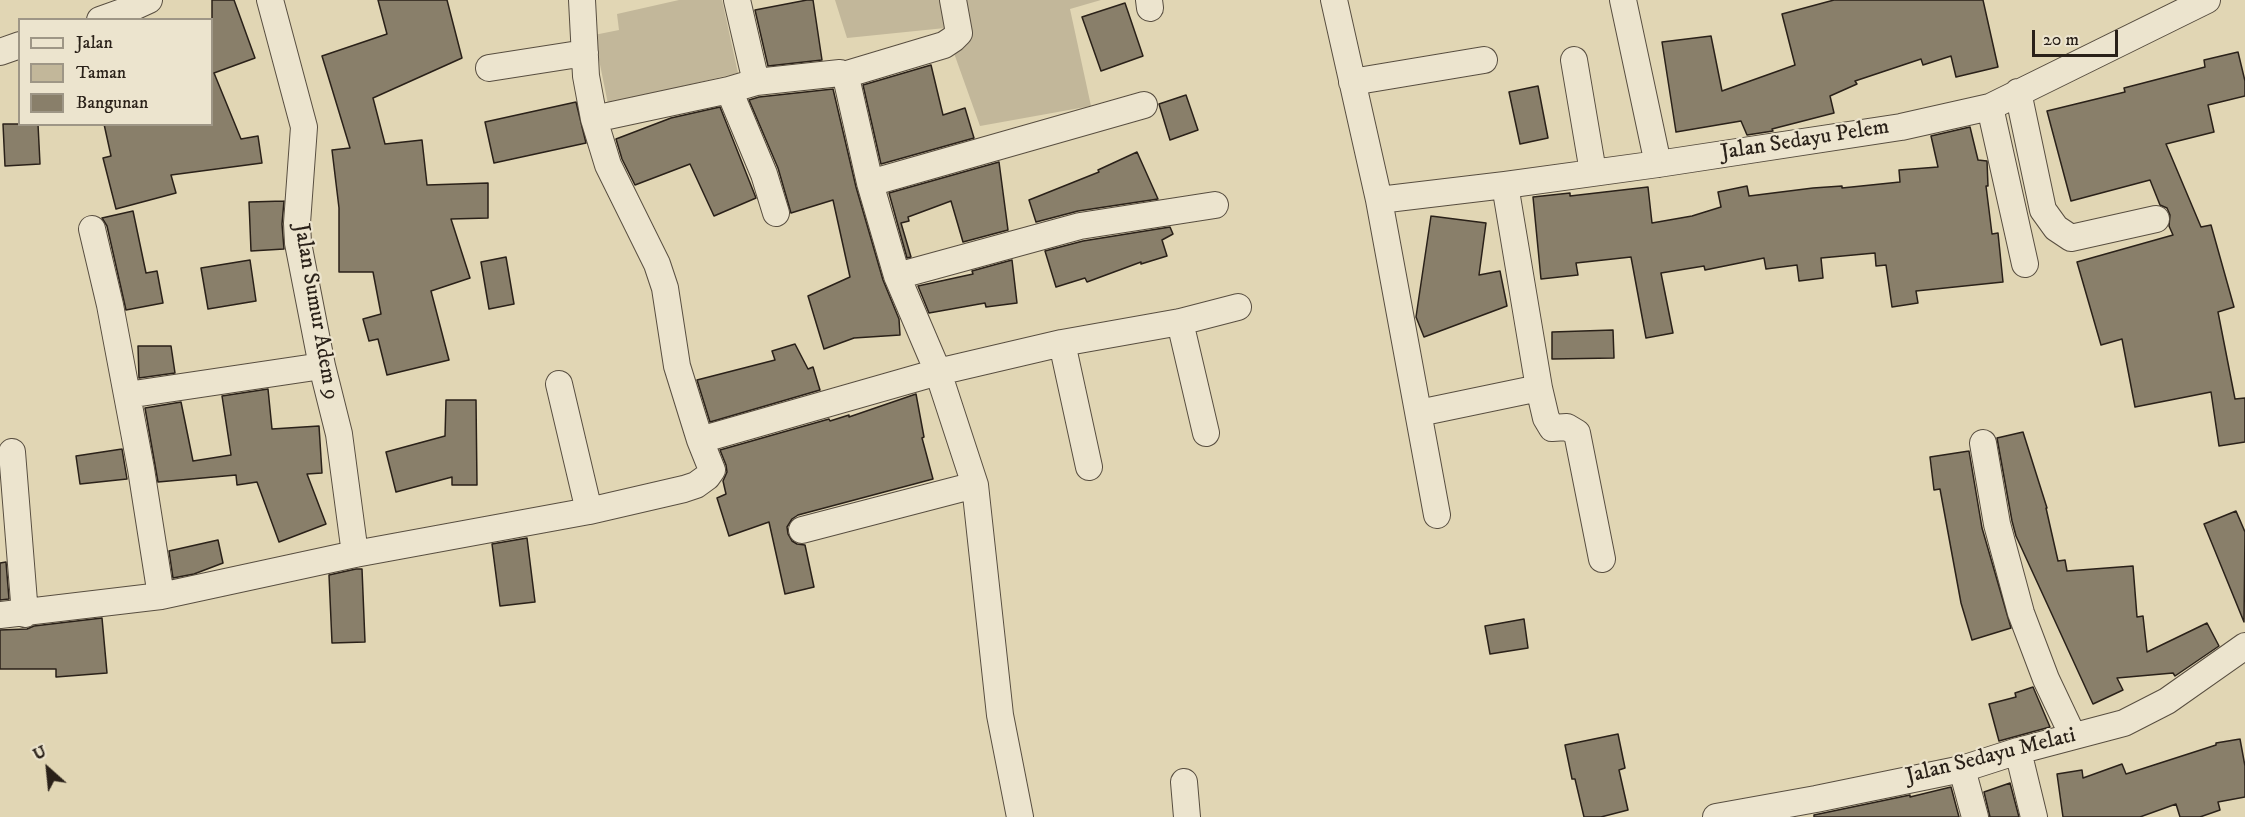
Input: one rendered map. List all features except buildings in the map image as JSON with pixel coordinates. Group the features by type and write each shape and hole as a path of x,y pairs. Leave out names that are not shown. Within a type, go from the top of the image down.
{"street":[{"path":"105,18 149,0"},
{"name":"Jalan Sumur Adem 9","path":"270,0 304,127 297,223 298,243 322,366 339,434 355,554"},
{"path":"0,615 25,614 161,596 355,554 589,511 684,489 702,481 712,470 700,440 677,366 665,288 657,264 608,165 594,119 585,52 582,0"},
{"path":"738,0 756,82"},
{"path":"594,119 756,82 844,75 944,45 959,33 953,0"},
{"path":"1334,0 1379,200 1437,515"},
{"path":"1623,0 1658,164"},
{"name":"Jalan Sedayu Pelem","path":"1379,200 1658,164 1902,127 1990,107 2206,0"},
{"path":"0,52 18,46"},
{"path":"489,68 585,52"},
{"path":"1352,82 1484,60"},
{"path":"1574,60 1593,172"},
{"path":"844,75 870,183 897,276 938,372 975,485 1000,715 1020,817"},
{"path":"729,90 764,174 776,213"},
{"path":"2018,92 2043,210 2056,228 2071,238 2156,219"},
{"path":"870,183 1144,105"},
{"path":"1990,107 2025,264"},
{"path":"1505,185 1539,388 1549,424 1557,429 1570,428 1576,433 1602,559"},
{"path":"897,276 1080,226 1215,205"},
{"path":"92,229 110,305 127,395 161,596"},
{"path":"700,440 938,372 1062,343 1180,321 1238,307"},
{"path":"1180,321 1206,433"},
{"path":"1062,343 1089,467"},
{"path":"127,395 322,366"},
{"path":"559,384 589,511"},
{"path":"1419,412 1539,388"},
{"path":"1983,443 1997,524 2021,613 2046,679 2073,736"},
{"path":"12,452 25,614"},
{"path":"801,530 975,485"},
{"name":"Jalan Sedayu Melati","path":"1716,817 1818,808 1893,782 1962,769 2018,751 2124,723 2167,701 2245,646"},
{"path":"2018,751 2034,817"},
{"path":"1962,769 1975,817"},
{"path":"1184,782 1187,817"}],"green space":[{"path":"679,0 722,0 738,73 608,104 594,35 619,30 617,14"},
{"path":"835,0 1101,0 1070,9 1091,106 980,126 945,28 847,38"}]}
